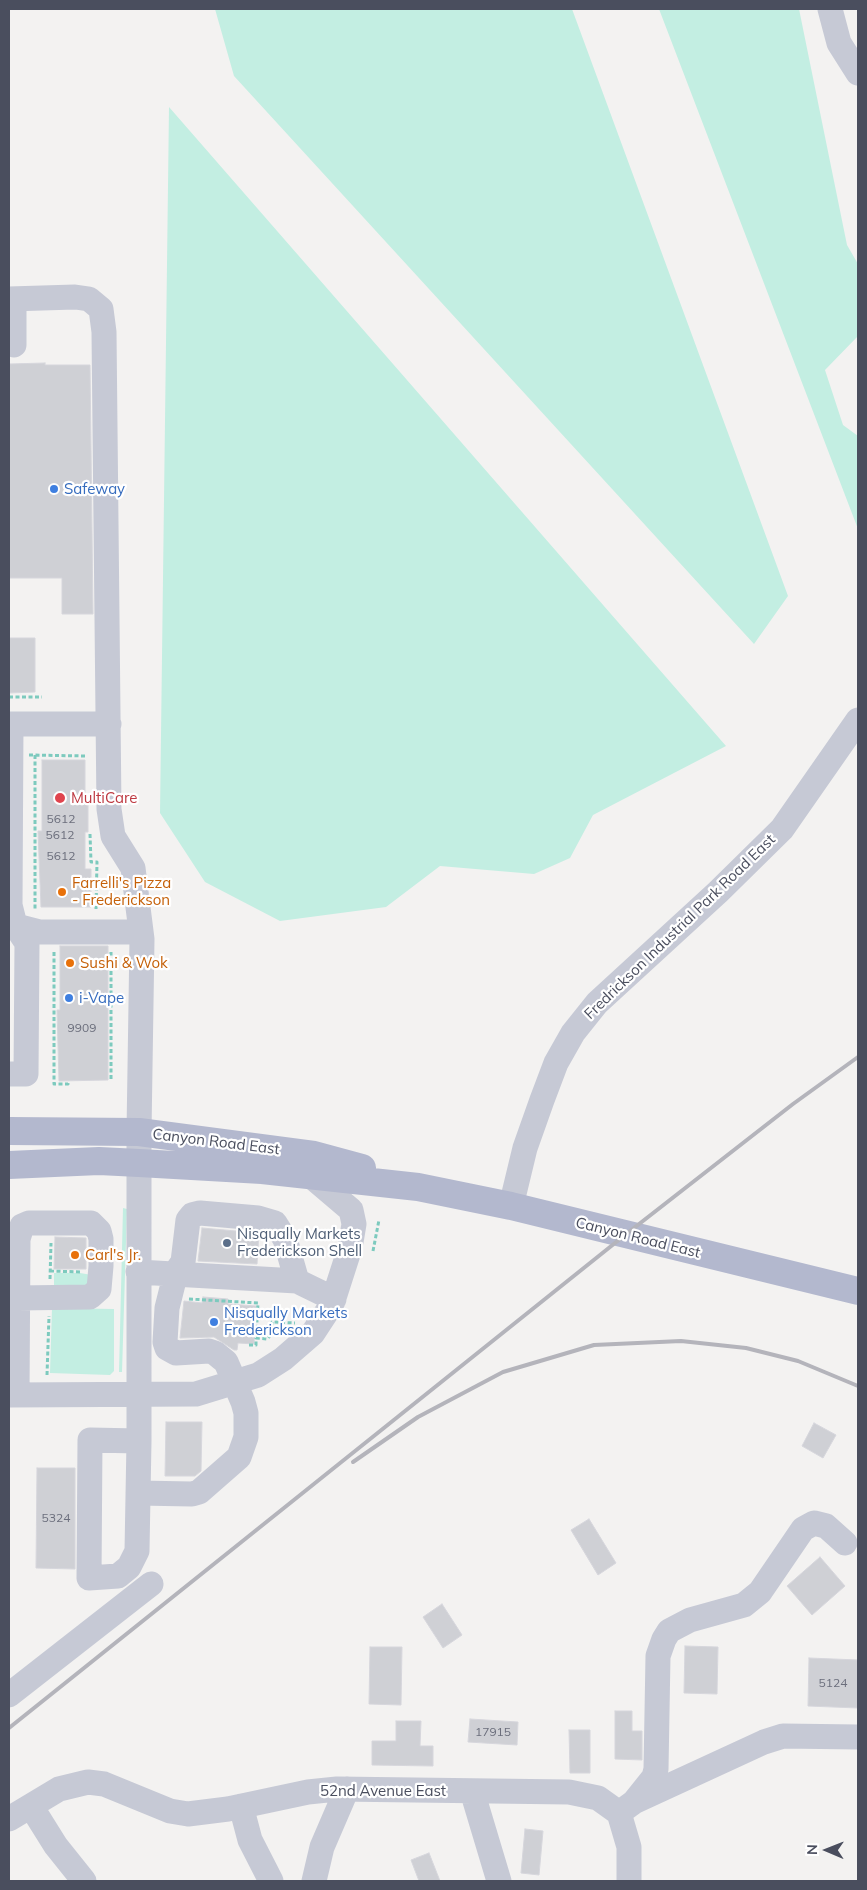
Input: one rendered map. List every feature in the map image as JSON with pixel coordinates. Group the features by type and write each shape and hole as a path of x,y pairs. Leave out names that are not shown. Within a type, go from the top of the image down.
{"main road":[{"name":"Canyon Road East","path":"9,1131 139,1132 314,1155 354,1165 418,1187"},
{"name":"Canyon Road East","path":"9,1165 99,1161 139,1163 262,1170 418,1187 511,1206 858,1292"}],"street":[{"path":"830,9 839,43 858,73"},
{"path":"14,345 12,299 75,297 89,299 101,309 104,332 109,810 114,836 133,868 140,925 139,1441 137,1551 134,1560 118,1576 89,1578 90,1440 139,1441"},
{"name":"Fredrickson Industrial Park Road East","path":"511,1206 525,1148 542,1100 556,1063 573,1033 597,1004 718,892 782,829 858,720"},
{"path":"9,1074 26,1074 27,943 12,924 10,905 10,724 109,724"},
{"path":"12,924 40,917 140,925"},
{"path":"18,1298 90,1297 99,1289 101,1240 99,1231 91,1224 29,1223 22,1226 14,1239 18,1298 13,1395 196,1394 258,1375 283,1359 313,1333 362,1250 351,1210 311,1176"},
{"path":"138,1493 192,1494 199,1492 239,1457 246,1437 246,1413 226,1362 215,1353 176,1354 167,1348 165,1342 167,1308 176,1272 183,1262 188,1220 192,1215 200,1213 258,1218 274,1223 286,1240 297,1281"},
{"path":"138,1272 176,1272 297,1281 334,1298"},
{"path":"629,1881 626,1807 654,1777 656,1769 658,1656 664,1639 677,1625 744,1605 760,1592 803,1529 814,1523 826,1526 845,1543"},
{"path":"9,1695 151,1584"},
{"path":"626,1807 764,1742 783,1736 858,1738"},
{"name":"52nd Avenue East","path":"9,1819 59,1789 88,1782 104,1784 155,1806 188,1814 241,1806 308,1792 347,1789 584,1794 626,1807"},
{"path":"314,1881 322,1846 347,1789"},
{"path":"472,1791 499,1881"},
{"path":"30,1806 56,1846 84,1881"},
{"path":"241,1806 250,1840 272,1881"}],"path":[{"path":"9,697 42,697"},
{"path":"30,748 29,755 87,755 87,764"},
{"path":"35,755 35,910"},
{"path":"90,827 91,862 96,862 96,909"},
{"path":"54,946 54,1084 68,1084 69,1081"},
{"path":"111,951 111,1079"},
{"path":"362,1250 380,1220"},
{"path":"50,1285 51,1241"},
{"path":"50,1271 84,1272"},
{"path":"184,1298 258,1303 256,1345 249,1345"},
{"path":"47,1376 49,1313"},
{"path":"256,1338 267,1339 271,1335 272,1322 295,1323"}],"green space":[{"path":"215,9 572,9 788,596 754,644 234,76"},
{"path":"659,9 799,9 847,245 858,264 858,336 825,370 843,425 858,436 858,529"},
{"path":"169,107 726,746 593,815 570,858 534,874 440,866 386,907 280,921 205,882 160,813"},
{"path":"123,1208 127,1209 122,1372 119,1372"},
{"path":"54,1273 92,1275 87,1285 54,1287"},
{"path":"52,1308 114,1309 114,1371 110,1375 50,1373"}],"building":[{"name":"Safeway","path":"45,363 45,365 90,365 93,614 62,614 62,578 9,578 9,364"},
{"path":"9,638 35,638 35,692 9,693"},
{"path":"42,760 85,760 85,795 88,794 88,832 85,832 85,869 91,869 91,907 41,907 38,831 42,831"},
{"path":"60,946 108,946 108,1080 59,1081 57,1010 60,1010"},
{"name":"Nisqually Markets Frederickson Shell","path":"202,1228 259,1233 257,1264 198,1261"},
{"name":"Carl's Jr.","path":"55,1237 86,1238 86,1269 54,1269"},
{"name":"Nisqually Markets Frederickson","path":"203,1297 228,1299 228,1304 256,1306 254,1344 238,1343 237,1350 234,1350 214,1337 180,1338 184,1301 202,1303"},
{"path":"166,1422 202,1422 201,1471 195,1476 165,1476"},
{"path":"814,1423 836,1435 823,1458 802,1446"},
{"path":"37,1468 75,1468 75,1569 36,1568"},
{"path":"589,1519 616,1563 598,1575 571,1530"},
{"path":"820,1557 845,1586 812,1615 787,1586"},
{"path":"442,1604 462,1635 443,1648 423,1617"},
{"path":"685,1646 718,1647 717,1694 684,1693"},
{"path":"370,1647 402,1647 401,1705 369,1704"},
{"path":"809,1658 858,1660 858,1708 808,1706"},
{"path":"615,1711 632,1711 632,1731 642,1731 642,1760 615,1759"},
{"path":"470,1719 518,1722 517,1745 468,1742"},
{"path":"396,1721 421,1721 420,1746 433,1746 433,1766 372,1765 372,1741 396,1741"},
{"path":"569,1730 590,1730 590,1773 570,1773"},
{"path":"525,1829 543,1831 539,1875 521,1873"},
{"path":"429,1853 440,1881 419,1881 411,1860"}],"railway":[{"path":"9,1728 625,1235 793,1104 858,1057"},
{"path":"353,1462 418,1417 503,1372 594,1345 681,1341 746,1348 798,1361 858,1386"}],"place":[{"name":"Safeway","path":"54,489"},
{"name":"MultiCare","path":"60,798"},
{"name":"Farrelli's Pizza - Frederickson","path":"62,892"},
{"name":"Sushi & Wok","path":"70,963"},
{"name":"i-Vape","path":"69,998"},
{"name":"Nisqually Markets Frederickson Shell","path":"227,1243"},
{"name":"Carl's Jr.","path":"75,1255"},
{"name":"Nisqually Markets Frederickson","path":"214,1322"}]}
